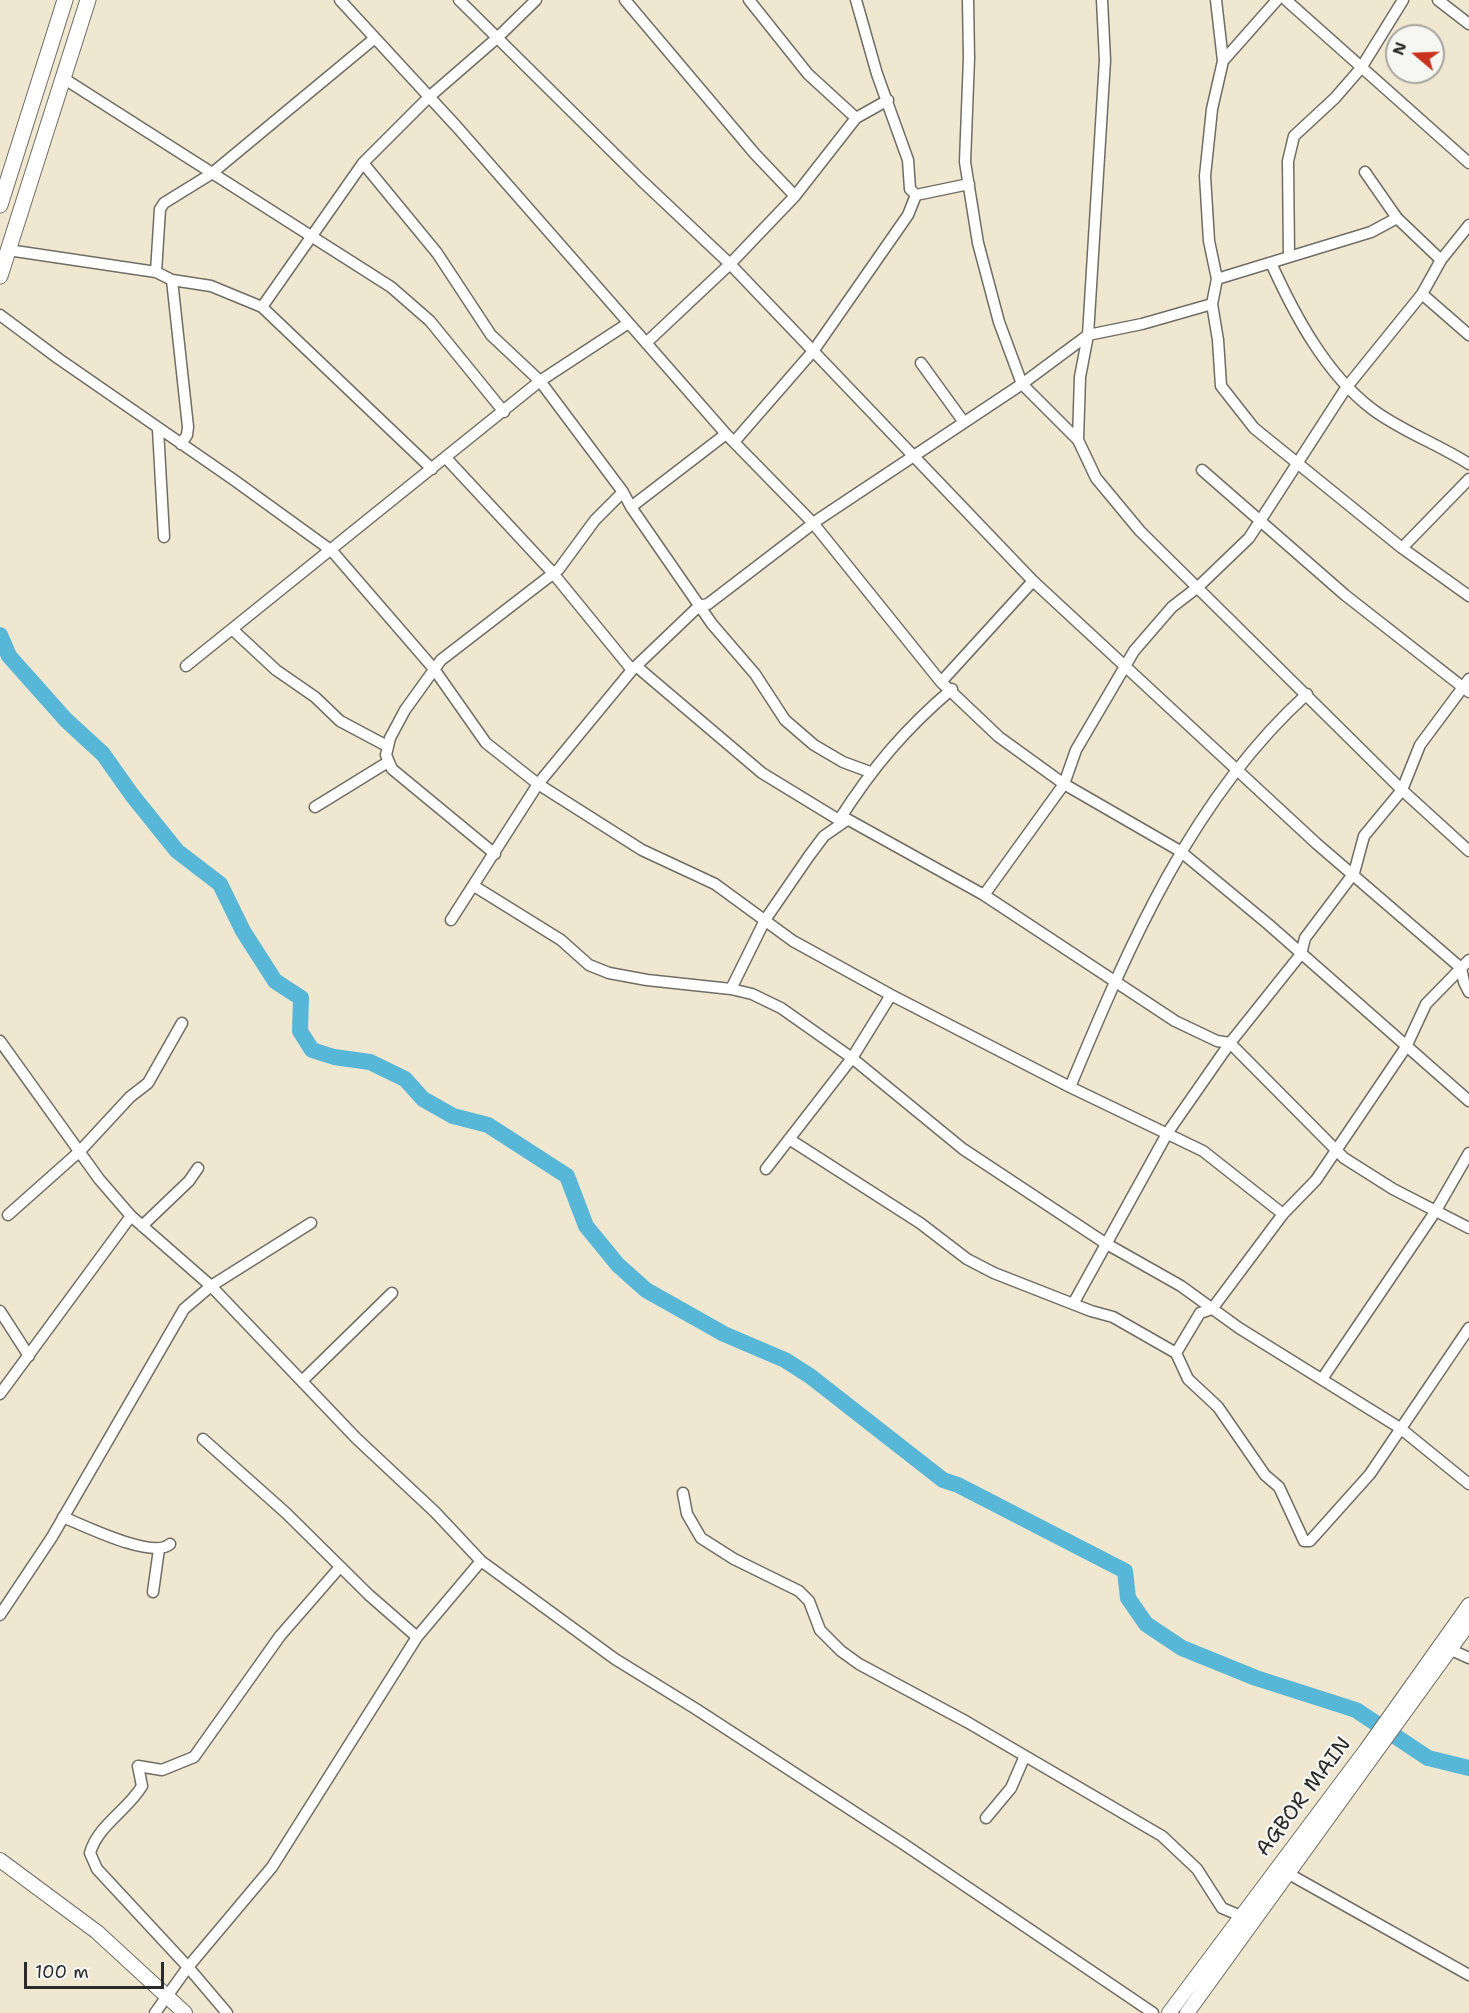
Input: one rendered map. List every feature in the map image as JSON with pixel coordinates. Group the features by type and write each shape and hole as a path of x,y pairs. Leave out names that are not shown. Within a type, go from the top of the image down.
{"highway":[{"path":"0,276 88,0"},
{"path":"0,205 64,5 82,16"}],"main road":[{"name":"AGBOR MAIN","path":"1187,2013 1289,1874 1469,1605"},
{"name":"AGBOR MAIN","path":"1392,1722 1469,1623"},
{"name":"AGBOR MAIN","path":"1169,2013 1240,1916 1370,1754"},
{"path":"0,1860 97,1932 186,2013"}],"street":[{"path":"340,0 429,97 730,438 813,523 941,682 952,689 999,737 1064,784 1180,851 1469,1101"},
{"path":"459,0 730,264 1033,581 1125,669 1317,844 1465,964 1469,992"},
{"path":"262,307 314,236 363,163 429,97 497,38 536,0"},
{"path":"625,0 755,154 795,196"},
{"path":"749,0 808,74 856,118"},
{"path":"856,0 877,74 908,160 910,189 916,195"},
{"path":"968,0 969,58 965,162 978,243 999,322 1022,384 1078,440 1096,478 1140,531 1402,790 1469,851"},
{"path":"1078,440 1080,377 1088,334 1105,60 1102,0"},
{"path":"1216,0 1223,61 1212,109 1205,176 1209,241 1217,279 1212,304 1218,340 1221,386 1254,428 1402,548 1469,596"},
{"path":"1223,61 1277,0"},
{"path":"1286,0 1469,163"},
{"path":"1289,257 1288,161 1294,136 1335,98 1361,68 1403,0"},
{"path":"1438,0 1469,24"},
{"path":"156,272 160,209 169,198 211,174 375,38"},
{"path":"63,78 391,287 430,321 504,412"},
{"path":"646,343 730,264 795,196 856,118 888,100"},
{"path":"363,163 437,253 491,335 540,381 623,492 699,606 755,674 785,720 814,745 843,762 870,772"},
{"path":"1365,172 1397,218 1441,260"},
{"path":"916,195 969,184"},
{"path":"631,507 730,438 814,350 908,215 916,195"},
{"path":"1217,279 1371,231 1397,218"},
{"path":"984,895 1064,784 1076,750 1134,651 1172,607 1198,587 1249,538 1346,388 1422,294 1441,260 1469,225"},
{"path":"9,249 156,272 172,280 211,286 262,307 432,469"},
{"path":"1271,263 1308,333 1346,388 1374,411 1469,464"},
{"path":"172,280 188,427 187,435 181,444"},
{"path":"1422,294 1469,335"},
{"path":"451,920 538,784 634,668 699,606 708,604 813,523 963,421 1022,384 1088,334 1142,324 1212,304"},
{"path":"0,315 332,551 434,669 486,743 538,784 642,850 715,884 793,941 891,995 1070,1087 1168,1132 1203,1151 1283,1214"},
{"path":"186,666 332,551 540,381 627,324"},
{"path":"921,363 963,421"},
{"path":"158,429 164,537"},
{"path":"446,458 552,572 634,668 762,773 827,812 984,895 1175,1021 1217,1041 1230,1043 1344,1158 1435,1212 1469,1228"},
{"path":"1073,1304 1168,1132 1230,1043 1301,954 1305,938 1354,873 1364,836 1402,790 1420,745 1467,685 1345,595 1202,470"},
{"path":"1402,548 1469,479"},
{"path":"495,854 406,782 388,762 387,746 405,710 434,669 482,626 560,568 595,520 623,492"},
{"path":"941,682 1033,581"},
{"path":"233,630 276,670 315,697 340,721 387,746"},
{"path":"731,989 765,920 824,836 843,820 870,772 914,722 952,689"},
{"path":"1070,1087 1113,982 1180,851 1236,769 1306,694"},
{"path":"315,807 388,762"},
{"path":"824,836 827,812"},
{"path":"474,886 561,940 589,965 609,973 647,980 731,989 752,994 781,1008 852,1058 963,1149 1106,1243 1181,1286 1212,1309 1400,1428 1469,1484"},
{"path":"1176,1353 1200,1313 1212,1309 1283,1214 1316,1180 1406,1047 1426,1004 1465,964"},
{"path":"766,1169 852,1058 891,995"},
{"path":"8,1215 80,1151 130,1097 148,1083 182,1023"},
{"path":"0,1041 99,1179 131,1216 211,1286 481,1562 615,1659 706,1715 905,1845 1153,2013"},
{"path":"789,1139 920,1223 967,1259 994,1273 1113,1317 1176,1353 1188,1379 1218,1407 1265,1475 1279,1487 1304,1541 1310,1541 1370,1474 1469,1328"},
{"path":"1322,1379 1435,1212 1469,1153"},
{"path":"142,1226 189,1181 198,1168"},
{"path":"0,1394 131,1216"},
{"path":"0,1615 63,1516 184,1309 211,1286 311,1223"},
{"path":"302,1381 392,1293"},
{"path":"0,1311 29,1356"},
{"path":"203,1439 286,1513 340,1567 417,1637"},
{"path":"683,1493 687,1514 701,1538 734,1559 799,1591 809,1601 820,1630 841,1651 859,1664 967,1722 1024,1758 1162,1836 1197,1869 1222,1908 1240,1916"},
{"path":"63,1516 110,1537 159,1549 170,1544"},
{"path":"153,1592 159,1549"},
{"path":"155,2013 188,1966 272,1867 417,1637 481,1562"},
{"path":"227,2013 188,1966 97,1869 90,1853 101,1830 132,1803 142,1786 138,1766 162,1770 194,1757 280,1636 340,1567"},
{"path":"1449,1649 1469,1658"},
{"path":"986,1818 1011,1788 1024,1758"},
{"path":"1289,1874 1469,1975"}],"waterway":[{"path":"0,635 9,656 66,720 103,754 132,795 177,851 220,884 243,931 275,981 301,998 300,1031 312,1050 334,1057 370,1062 405,1079 423,1099 453,1116 488,1125 567,1176 586,1226 618,1265 646,1290 724,1334 785,1360 810,1376 943,1480 958,1485 1125,1571 1128,1598 1146,1624 1182,1648 1256,1678 1356,1710 1428,1758 1469,1768"}]}
